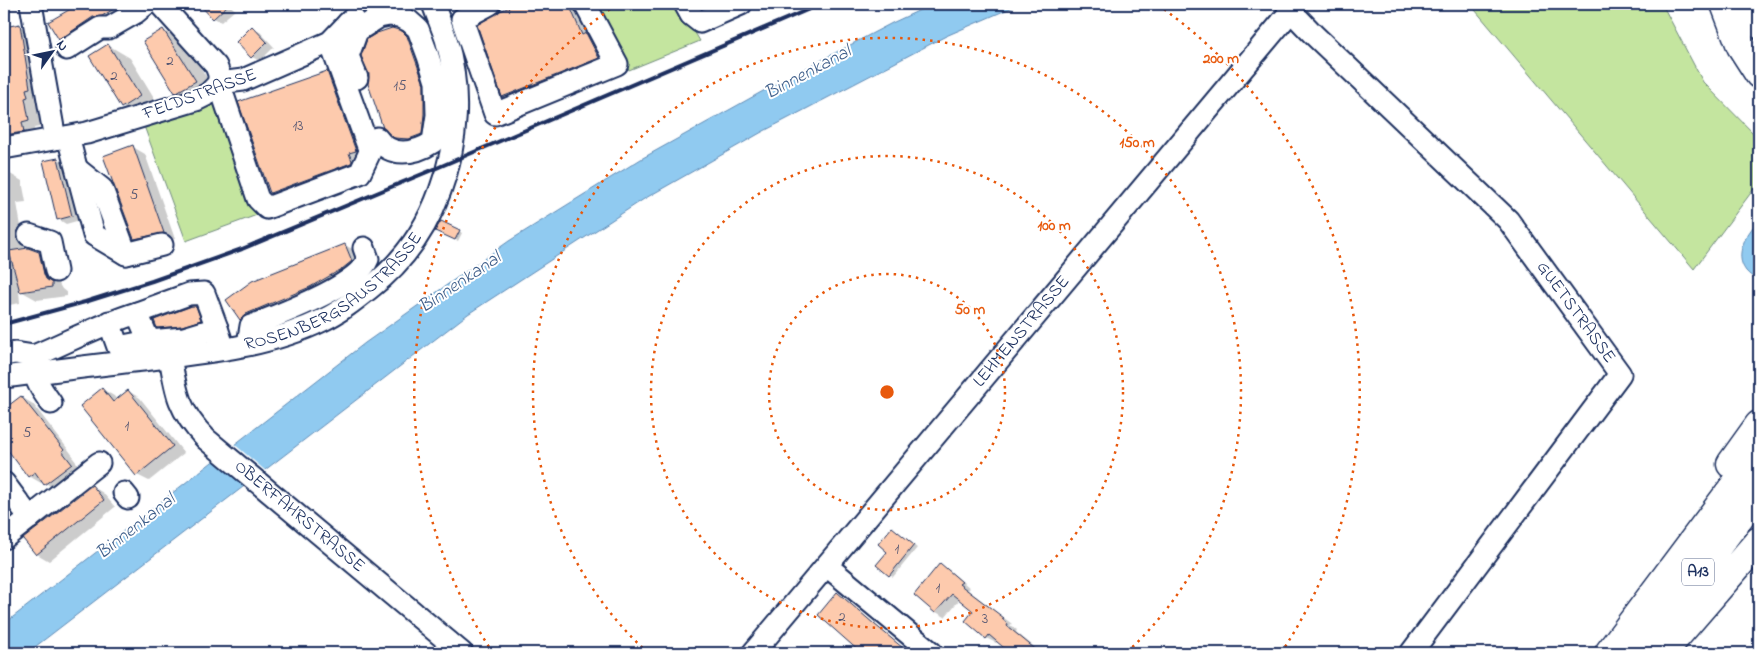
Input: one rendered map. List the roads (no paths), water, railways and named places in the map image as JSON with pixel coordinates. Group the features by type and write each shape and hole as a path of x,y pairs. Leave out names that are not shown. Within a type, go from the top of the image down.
{"highway":[{"path":"1724,4 1741,46 1759,74"},
{"path":"1749,4 1759,24"},
{"name":"A13","path":"1658,586 1668,551 1759,425"},
{"name":"A13","path":"1609,653 1759,453"},
{"name":"A13","path":"1637,653 1759,490"},
{"name":"A13","path":"1662,653 1759,541"}],"street":[{"path":"30,4 62,138 77,169 94,235 126,254 162,245"},
{"path":"67,49 100,28 109,28 135,13 158,4 216,66 219,74 219,84 258,199 268,208 360,173 370,152 330,42"},
{"name":"ROSENBERGSAUSTRASSE","path":"4,377 34,365 170,356 248,344 300,329 323,320 351,304 387,275 408,251 434,207 447,172 454,134 456,95 453,66 446,39 433,4"},
{"path":"458,4 458,6 464,4"},
{"path":"490,4 462,19 496,114 617,64 589,11"},
{"path":"685,4 691,15 700,22 741,4"},
{"name":"LEHMENSTRASSE","path":"753,653 1289,7"},
{"name":"GUETSTRASSE","path":"1289,7 1313,34 1508,220 1620,374 1411,653"},
{"name":"FELDSTRASSE","path":"10,150 87,133 196,100 208,94 219,84 243,80 330,42 352,24 389,15 399,16 410,21 418,29 436,82 437,115 433,142 425,148 412,152 393,150 382,146 377,138"},
{"path":"352,24 348,56 368,109"},
{"path":"29,234 50,242 56,271"},
{"path":"248,344 251,326 324,296 365,268 368,259 364,248"},
{"path":"34,365 123,318 189,294 204,293 224,349"},
{"path":"123,318 118,347 184,338 217,328"},
{"path":"123,318 140,343"},
{"path":"4,355 15,353 34,365 39,387 51,403"},
{"name":"OBERFAHRSTRASSE","path":"170,356 174,387 185,414 206,439 462,653"},
{"path":"4,538 99,463"},
{"path":"4,483 30,518"},
{"path":"827,566 932,653"}],"water":[{"name":"Binnenkanal","path":"933,4 1020,4 946,36 762,132 644,199 468,314 27,653 4,653 4,624 365,343 509,241 641,159 774,85 892,23"},
{"path":"1759,220 1759,281 1746,271 1742,264 1741,251 1746,237"}],"railway":[{"path":"4,324 152,281 242,249 821,4"}]}
